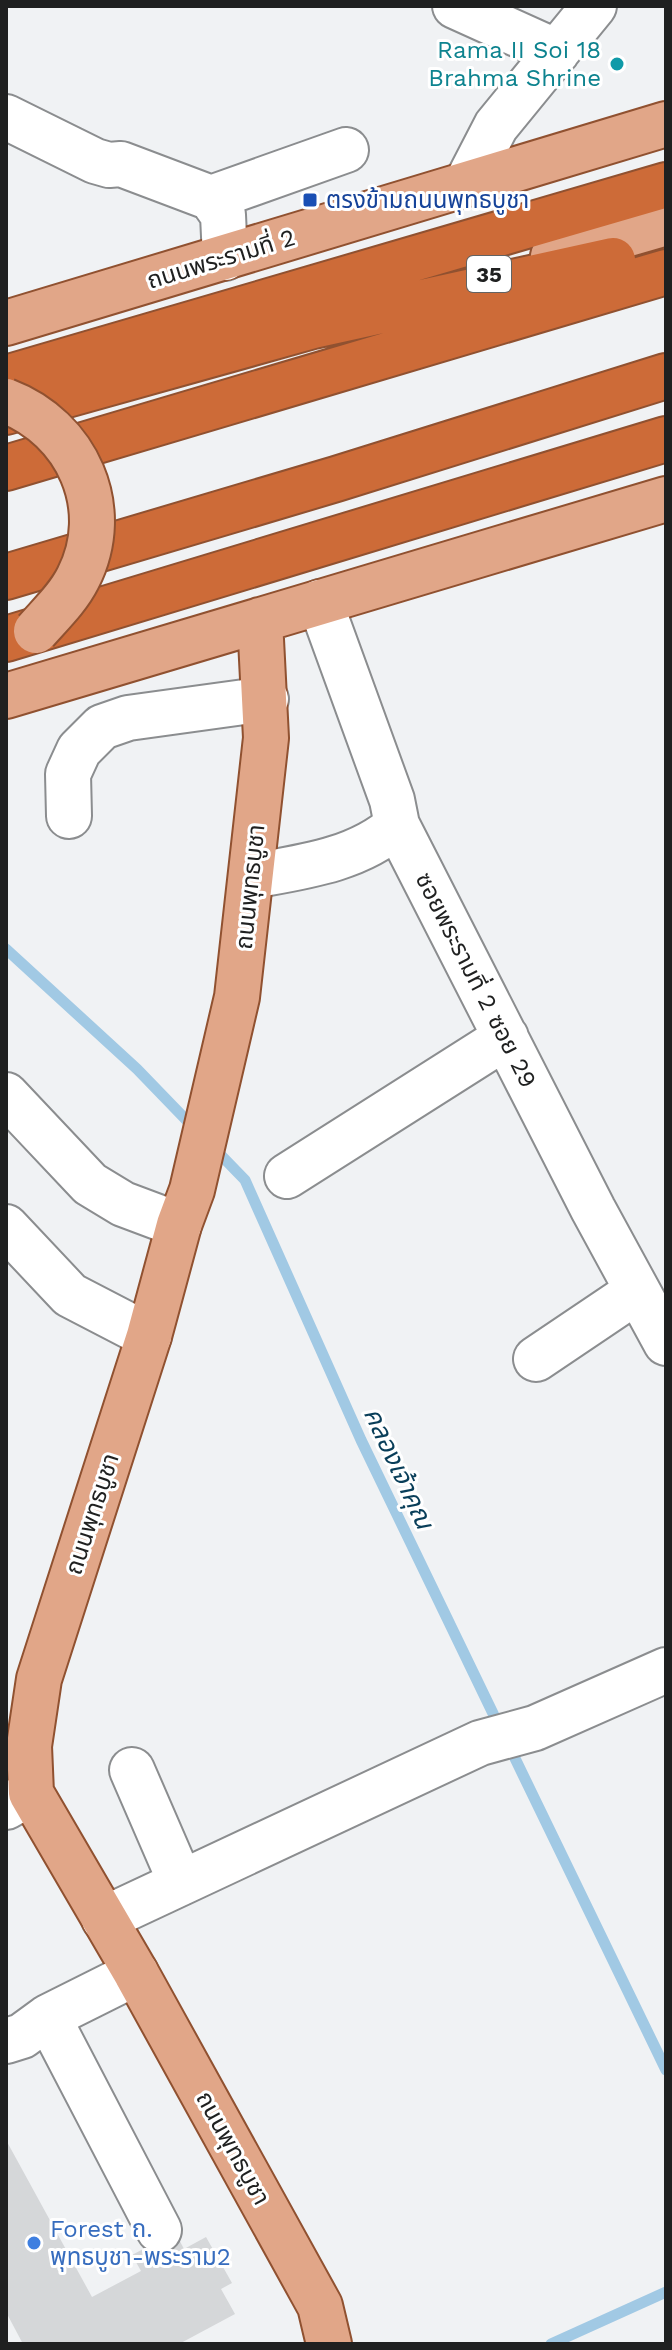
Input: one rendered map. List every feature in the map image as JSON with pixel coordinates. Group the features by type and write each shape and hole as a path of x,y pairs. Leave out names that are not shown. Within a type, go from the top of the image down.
{"highway":[{"path":"6,378 666,185"},
{"path":"313,326 666,249"},
{"path":"6,468 666,272"},
{"name":"35","path":"6,412 313,326"},
{"path":"6,550 666,353"},
{"path":"6,577 666,376"},
{"path":"21,635 666,439"}],"main road":[{"name":"ถนนพระรามที่ 2","path":"6,323 666,124"},
{"name":"35","path":"313,326 666,223"},
{"path":"336,479 666,395"},
{"path":"6,401 31,413 63,439 82,471 89,503 90,546 85,563 65,598 21,635"},
{"path":"6,696 666,499"},
{"name":"ถนนพุทธบูชา","path":"260,620 266,738 241,976 186,1208 149,1336 39,1679 18,1800 104,1919 136,1973 320,2306 329,2344"}],"street":[{"path":"455,6 557,52"},
{"path":"466,184 496,126 594,6"},
{"path":"6,117 95,161 121,164 211,198 223,215 225,258"},
{"path":"211,198 346,150"},
{"name":"ซอยพระรามที่ 2 ซอย 29","path":"320,602 392,800 397,825 666,1343"},
{"path":"69,816 68,774 79,750 102,727 128,718 266,699"},
{"path":"252,876 319,864 380,840 397,825"},
{"path":"287,1176 506,1037"},
{"path":"6,1095 90,1184 123,1204 186,1208"},
{"path":"6,1227 70,1295 149,1336"},
{"path":"536,1359 637,1291"},
{"path":"104,1919 480,1743 535,1728 666,1670"},
{"path":"132,1770 181,1883"},
{"path":"6,2041 22,2036 48,2017 136,1973"},
{"path":"48,2017 159,2230"}],"building":[{"name":"Forest ถ. พุทธบูชา-พระราม2","path":"6,2140 92,2297 141,2271 132,2255 175,2232 184,2249 206,2237 232,2283 221,2289 235,2314 179,2344 23,2344 6,2312"}],"waterway":[{"name":"คลองเจ้าคุณ","path":"6,949 137,1069 194,1128"},
{"name":"คลองเจ้าคุณ","path":"212,1146 245,1180 361,1440 501,1730"},
{"name":"คลองเจ้าคุณ","path":"509,1746 666,2070"},
{"path":"551,2344 666,2292"}],"place":[{"name":"Rama II Soi 18 Brahma Shrine","path":"617,64"},
{"name":"ตรงข้ามถนนพุทธบูชา","path":"310,200"},
{"name":"Forest ถ. พุทธบูชา-พระราม2","path":"34,2243"}]}
